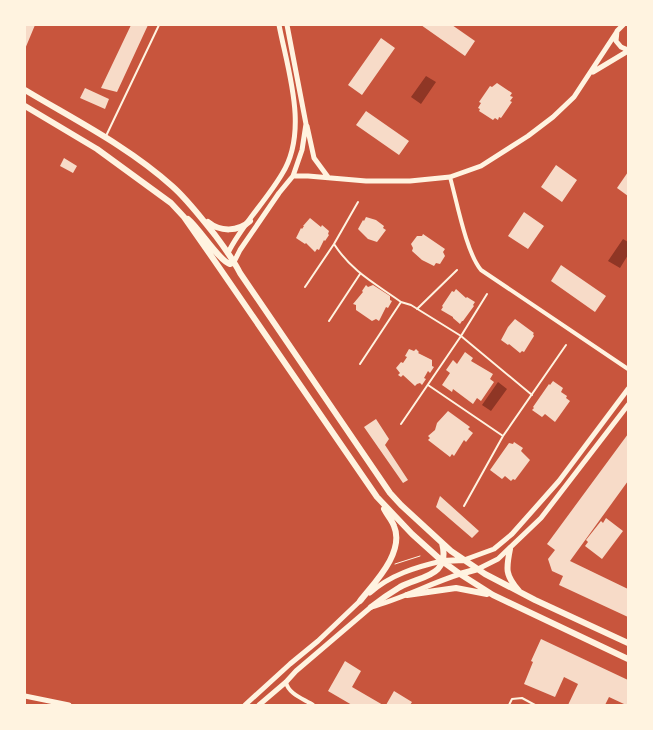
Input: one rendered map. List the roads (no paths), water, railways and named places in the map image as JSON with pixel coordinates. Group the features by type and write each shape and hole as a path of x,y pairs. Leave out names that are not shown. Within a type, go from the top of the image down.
{"main road":[{"path":"25,90 149,167 173,186 216,228 238,228 250,221"},
{"path":"25,106 97,149 171,203 198,228 224,261 230,264 234,262"},
{"path":"171,203 184,217 377,497 394,527 396,544 390,561 360,601"},
{"path":"195,209 228,253 390,493 442,543 478,569 522,594 628,643"},
{"path":"222,272 228,253"},
{"path":"377,497 392,514 442,561 493,596 628,659"},
{"path":"371,607 402,586 433,574 439,568 444,555 442,543"},
{"path":"510,549 507,573 509,579 522,594"},
{"path":"442,561 464,560"},
{"path":"460,574 478,569"},
{"path":"407,595 456,588 493,596"}],"street":[{"path":"228,253 288,163 294,139 295,118 279,25"},
{"path":"287,25 314,158 328,178"},
{"path":"288,163 290,172 294,176 366,181 410,181 450,177 481,166 528,136 553,117 574,97 619,28"},
{"path":"589,75 628,50 618,44 619,28"},
{"path":"234,262 240,250 294,176 302,150 306,124"},
{"path":"450,177 474,262 481,270 628,369"},
{"path":"464,560 494,549 512,534 558,481 628,390"},
{"path":"478,569 494,562 541,518 628,405"},
{"path":"245,705 372,591 400,574 442,561"},
{"path":"259,705 371,607 460,574"},
{"path":"286,682 290,691 313,705"},
{"path":"25,696 69,705"}],"lane":[{"path":"105,138 159,25"},
{"path":"305,286 334,244 358,202"},
{"path":"334,244 343,258 360,274 401,302 411,305 461,336 532,395"},
{"path":"418,309 457,270"},
{"path":"329,321 360,274"},
{"path":"401,424 487,294"},
{"path":"360,364 401,302"},
{"path":"464,506 503,436 566,345"},
{"path":"428,385 503,436"},
{"path":"509,705 512,699 522,698 535,705"}]}
